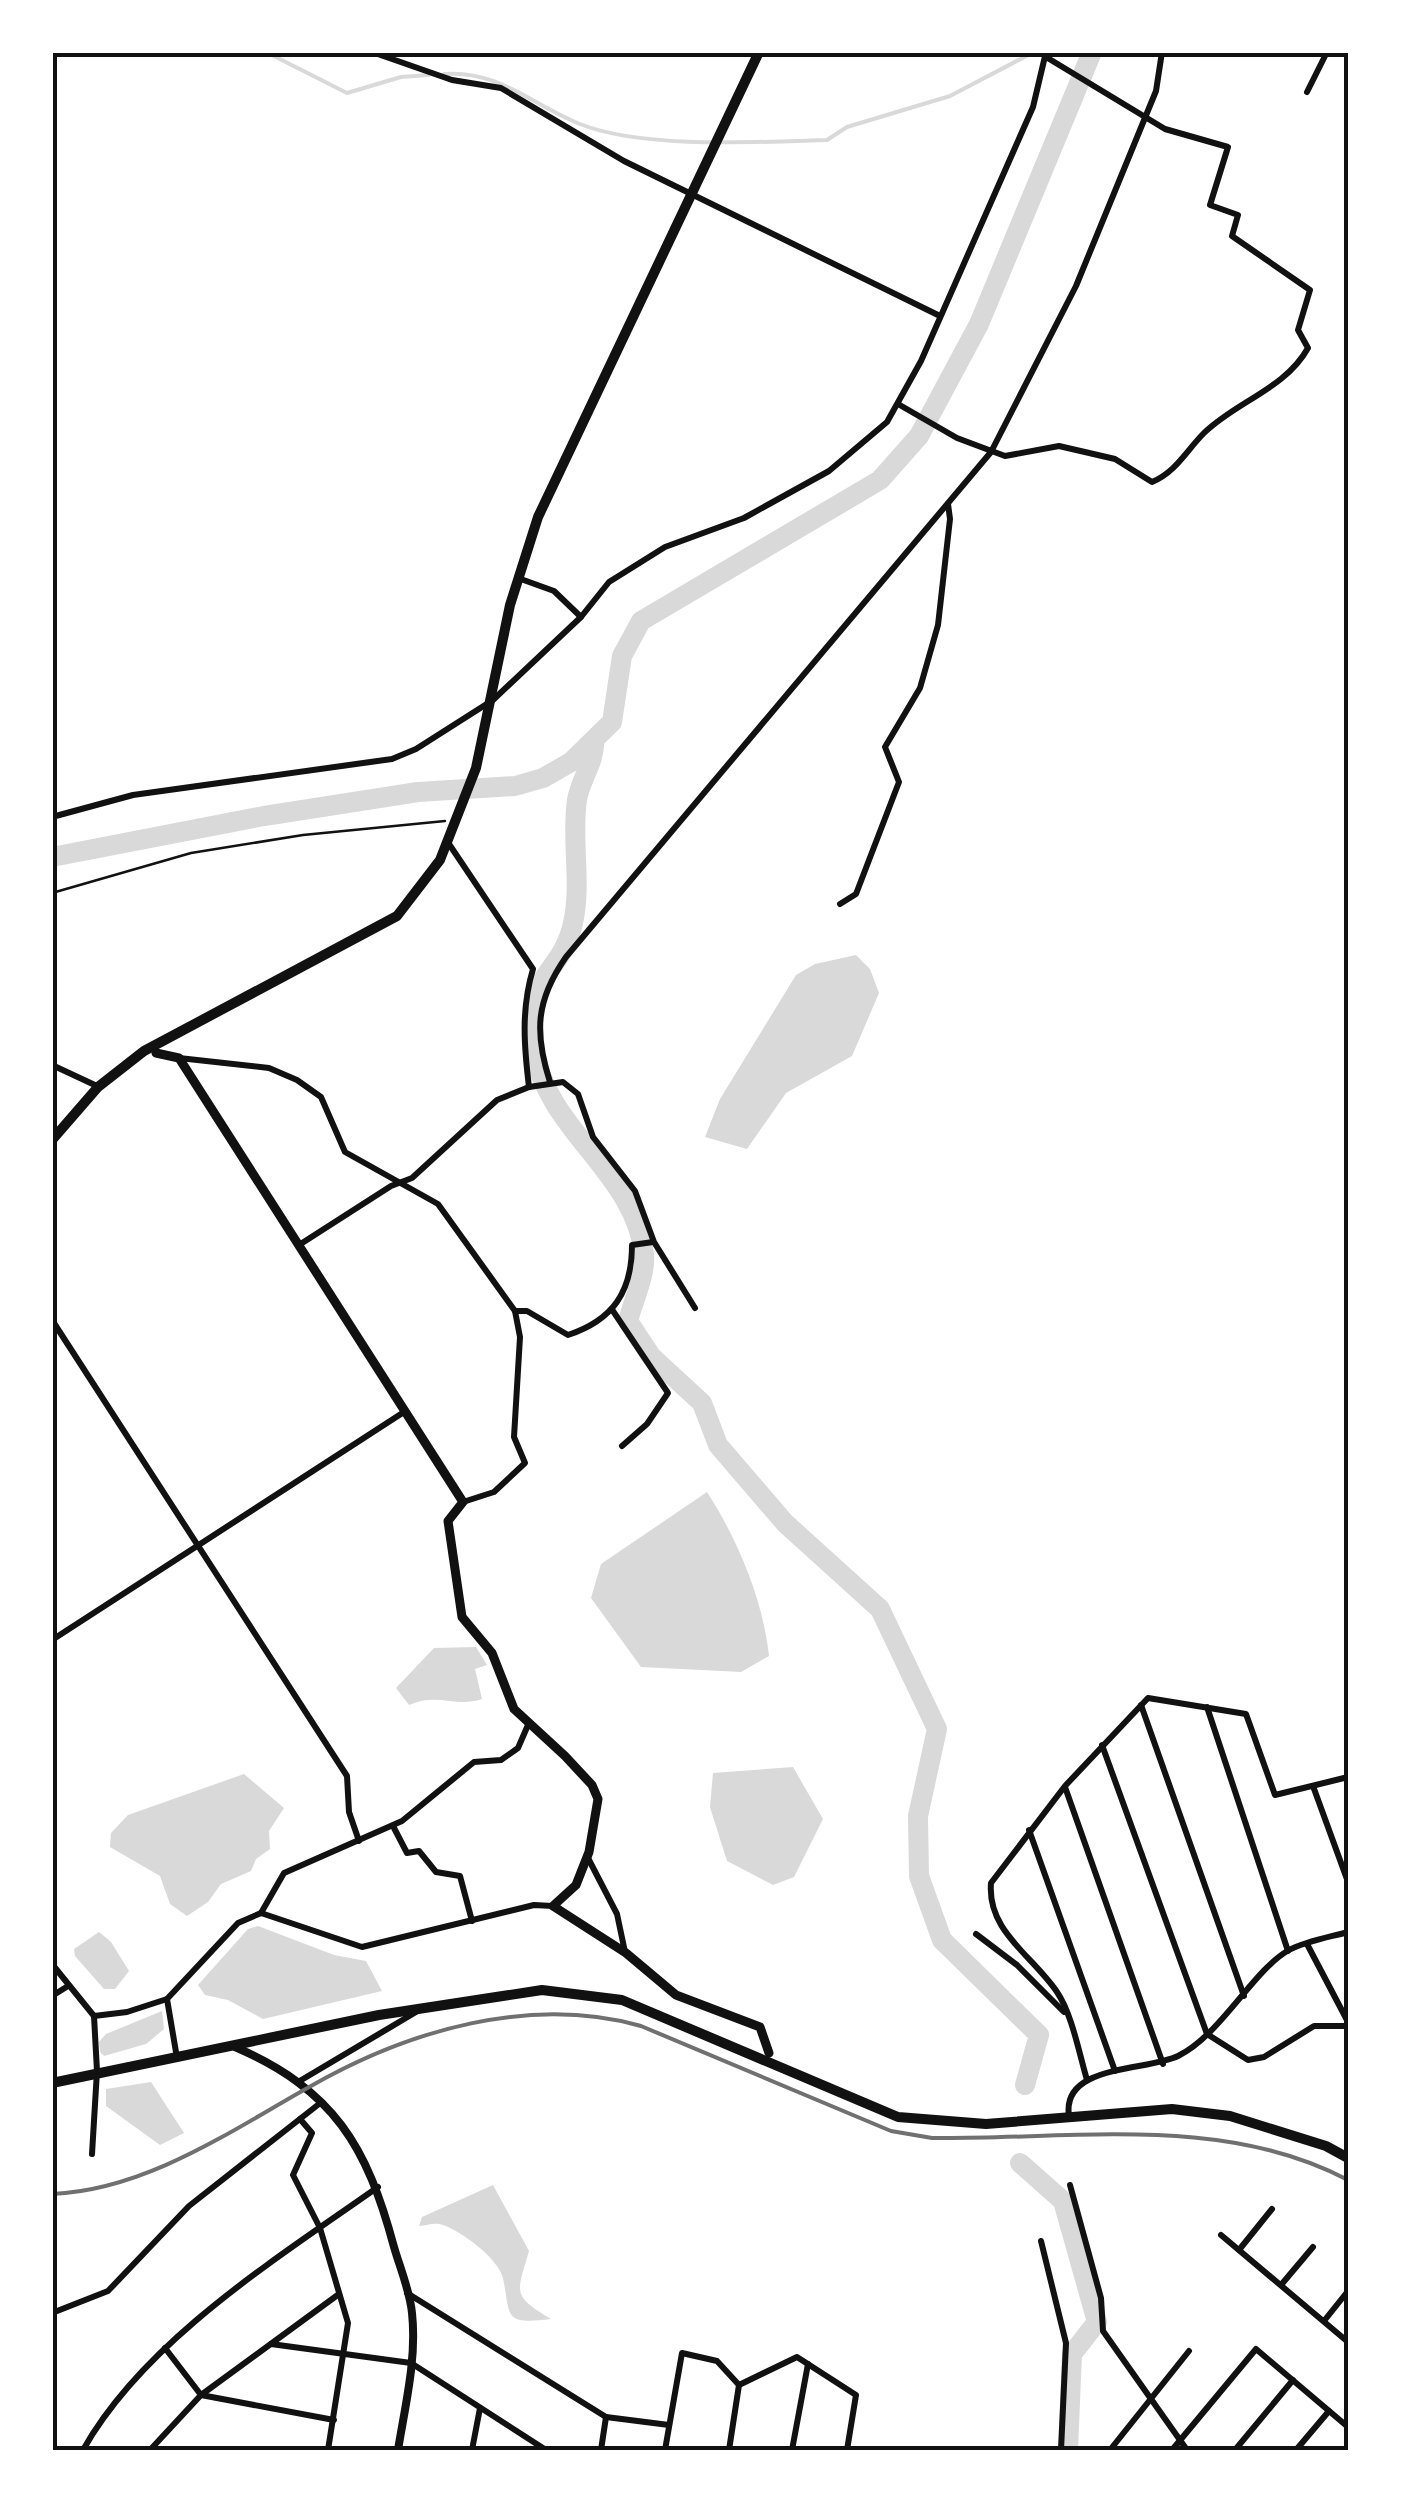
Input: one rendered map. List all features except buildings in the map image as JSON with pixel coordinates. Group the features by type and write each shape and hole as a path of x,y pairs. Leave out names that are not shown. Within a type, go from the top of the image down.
{"main road":[{"path":"52,1140 98,1087 144,1051 397,916 422,886 448,842 484,734 518,578 538,517 759,52"},
{"path":"156,1053 180,1058 463,1502 448,1521 462,1616 492,1653 514,1709 592,1785 599,1814 576,1885 552,1906 626,1953 676,1994 760,2027 769,2057"},
{"path":"52,2082 421,2009 542,1990 622,2000 769,2057 898,2117 986,2124 1172,2109 1230,2116 1326,2146 1348,2158"}],"street":[{"path":"372,52 452,80 501,88 692,196 938,316"},
{"path":"550,1082 544,1061 540,1006 546,986 668,832 992,452 1076,286 1156,91 1162,52"},
{"path":"1308,92 1326,52"},
{"path":"52,817 133,795 392,760 416,750 493,700 581,617 610,582 666,547 744,518 829,471 869,440 898,404 1033,108 1046,55 1165,129 1228,147 1210,205 1238,216 1232,236 1310,290 1298,330 1308,348 1277,385 1243,400 1204,433 1167,476 1152,482 1115,459 1058,446 1005,456 957,438 898,404"},
{"path":"840,904 856,894 899,782 885,747 920,688 938,624 950,519 948,504"},
{"path":"518,578 554,591 581,617"},
{"path":"448,842 533,969 525,994 528,1087"},
{"path":"144,1051 156,1053"},
{"path":"180,1058 269,1068 297,1080 321,1097 345,1152 438,1204 515,1310 520,1337 514,1437 525,1463 494,1492 463,1502"},
{"path":"52,1065 98,1087"},
{"path":"298,1246 412,1178 497,1100 528,1087 563,1082 578,1094 594,1138 634,1191 654,1242 694,1308"},
{"path":"515,1310 527,1311 568,1335 613,1311 624,1297 632,1245 654,1242"},
{"path":"613,1311 668,1393 647,1424 622,1446"},
{"path":"52,1320 347,1776 349,1812 358,1841"},
{"path":"52,1640 404,1412"},
{"path":"1087,2080 1060,1995 994,1920 990,1898 991,1883 1065,1786 1148,1698 1246,1714 1275,1796 1348,1777"},
{"path":"1141,1705 1244,1996"},
{"path":"1207,1706 1288,1950"},
{"path":"94,2016 127,2012 167,1998 238,1923 261,1913 284,1873 394,1826 474,1762 501,1760 518,1748 528,1724"},
{"path":"1102,1745 1206,2034 1248,2060 1264,2057 1314,2026 1348,2024 1307,1944"},
{"path":"1065,1786 1163,2064"},
{"path":"1313,1786 1348,1882"},
{"path":"394,1826 408,1853 419,1851 436,1872 460,1876 472,1921"},
{"path":"1030,1830 1115,2071"},
{"path":"587,1856 618,1914 626,1953"},
{"path":"261,1913 362,1947 534,1905 552,1906"},
{"path":"1069,2116 1067,2106 1074,2090 1087,2080 1115,2071 1163,2064 1206,2034 1288,1950 1348,1932"},
{"path":"976,1934 1017,1965 1064,2012"},
{"path":"52,1964 94,2016 97,2071 92,2154"},
{"path":"52,1996 69,1986"},
{"path":"167,1998 178,2059"},
{"path":"298,2082 421,2009"},
{"path":"235,2047 284,2068 354,2138 378,2187 412,2312 412,2362 398,2450"},
{"path":"53,2313 108,2291 189,2206 320,2104"},
{"path":"300,2118 312,2133 294,2174 320,2228 348,2323 328,2450"},
{"path":"1070,2185 1101,2298 1103,2331 1187,2450"},
{"path":"84,2450 106,2409 164,2348 378,2187"},
{"path":"1239,2250 1272,2210"},
{"path":"1221,2235 1348,2342"},
{"path":"1042,2241 1066,2343 1062,2450"},
{"path":"1281,2285 1313,2246"},
{"path":"1324,2321 1348,2292"},
{"path":"406,2293 606,2417 669,2426"},
{"path":"154,2450 202,2395 339,2294"},
{"path":"271,2344 412,2362 546,2450"},
{"path":"164,2348 202,2395 334,2420"},
{"path":"1172,2450 1256,2349 1348,2427"},
{"path":"1110,2450 1189,2351"},
{"path":"665,2450 682,2352 717,2361 739,2385"},
{"path":"739,2385 797,2356 856,2395 847,2450"},
{"path":"792,2450 808,2364"},
{"path":"1234,2450 1293,2380"},
{"path":"730,2450 739,2385"},
{"path":"472,2450 480,2408"},
{"path":"1296,2450 1329,2410"},
{"path":"601,2450 606,2417"}],"path":[{"path":"52,894 192,853 303,835 448,820"}],"shaded area":[{"path":"856,955 870,969 879,993 852,1056 786,1093 747,1149 705,1137 720,1099 796,975 815,964"},
{"path":"707,1492 747,1571 769,1656 741,1672 641,1667 591,1598 601,1564"},
{"path":"476,1647 487,1665 475,1669 482,1699 429,1700 409,1705 396,1688 434,1648"},
{"path":"793,1767 823,1819 794,1877 773,1885 727,1861 710,1807 713,1773"},
{"path":"244,1774 284,1808 269,1831 270,1849 256,1859 251,1871 221,1884 208,1902 187,1916 170,1904 160,1876 110,1847 111,1833 128,1815"},
{"path":"258,1926 334,1955 366,1961 382,1991 263,2019 228,2000 205,1995 198,1985 248,1929"},
{"path":"99,1932 111,1942 129,1971 115,1989 104,1989 75,1956 74,1949"},
{"path":"162,2011 164,2029 146,2044 104,2056 100,2052 99,2042 106,2034"},
{"path":"151,2082 184,2133 160,2145 106,2106 106,2089"},
{"path":"493,2185 529,2251 520,2285 523,2298 551,2319 516,2319 509,2309 500,2270 487,2254 443,2225 419,2226 422,2217"}],"waterway":[{"path":"266,52 347,93 401,77 429,75"},
{"path":"444,74 482,77 580,124 635,137 701,142 827,140 847,127 950,96 1034,52"},
{"path":"52,857 264,816 418,792 515,786 543,778 571,762 612,722 622,656 641,621 880,480 919,436 979,324 1092,52"},
{"path":"594,742 577,800 577,893 573,923 533,1004 534,1049 542,1078 555,1104 609,1175 637,1226 644,1263 628,1321 651,1356 702,1403 718,1445 785,1523 880,1609 937,1729 918,1816 919,1876 942,1940 1039,2035 1025,2085"},
{"path":"1020,2163 1063,2201 1097,2322 1072,2354 1068,2450"}],"railway":[{"path":"52,2194 87,2190 155,2170 349,2066 429,2034 471,2023 556,2014 599,2017 641,2026 891,2131 932,2138 1197,2138 1249,2145 1300,2159 1348,2180"}]}
